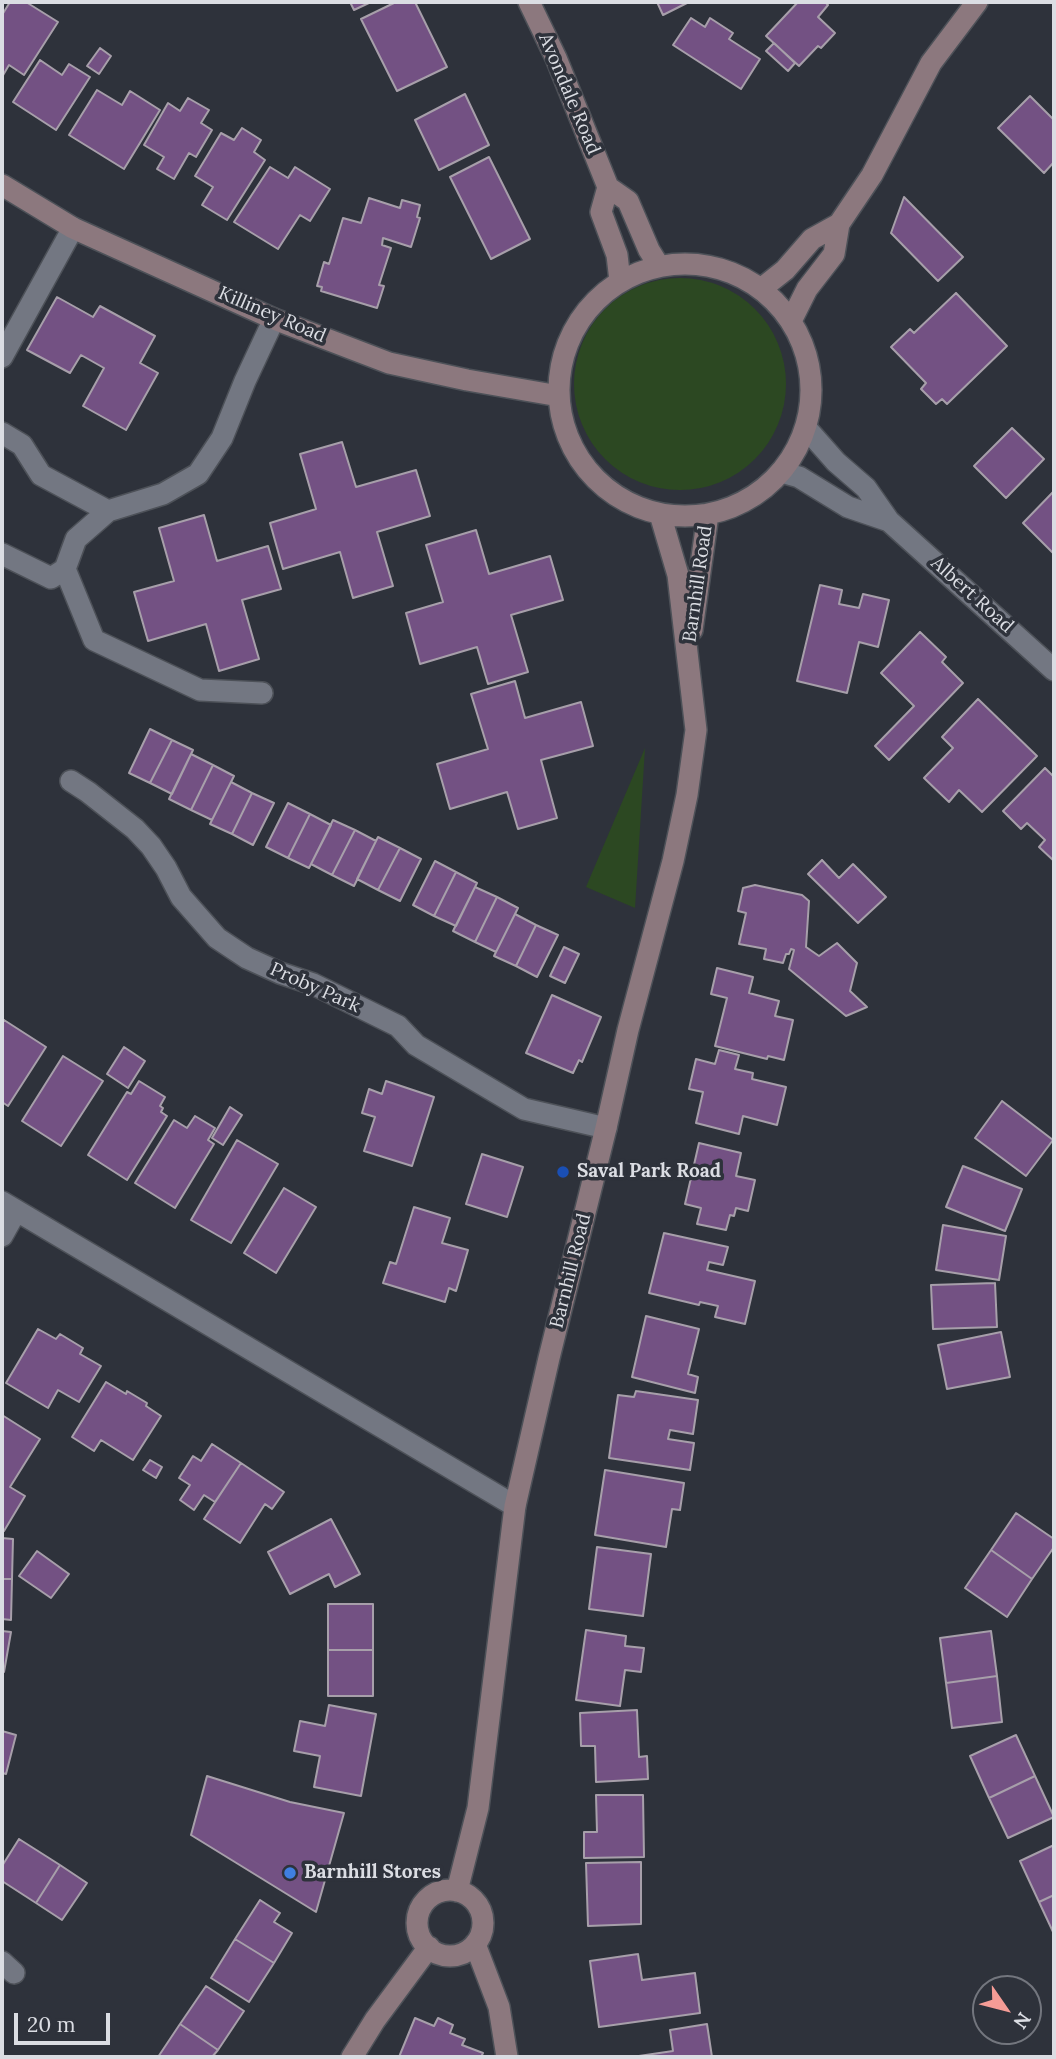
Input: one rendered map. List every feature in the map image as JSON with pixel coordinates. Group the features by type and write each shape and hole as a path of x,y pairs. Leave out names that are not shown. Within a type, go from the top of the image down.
{"main road":[{"name":"Avondale Road","path":"529,2 608,187 628,201 649,250 659,266"},
{"path":"791,321 807,289 834,254 839,224 872,175 931,63 977,2"},
{"name":"Killiney Road","path":"2,185 73,228 274,319 389,363 559,396"},
{"name":"Avondale Road","path":"608,187 601,212 617,255 620,281"},
{"path":"761,289 785,270 812,239 839,224"},
{"path":"687,264 717,267 741,276 761,289 778,304 791,321 807,356 811,377 806,428 781,472 752,497 731,508 709,514 685,517 660,514 636,507 607,490 583,466 566,432 559,396 562,360 583,316 601,296 620,281 659,266 687,264"},
{"name":"Barnhill Road","path":"457,1891 478,1808 515,1506 687,795 696,730 678,575 660,514"},
{"name":"Barnhill Road","path":"688,654 709,514"},
{"path":"457,1891 473,1899 481,1910 482,1931 469,1950 455,1955 437,1953 429,1947 418,1929 419,1913 424,1904 438,1892 457,1891"},
{"path":"475,1944 499,2007 507,2057"},
{"path":"352,2057 375,2020 429,1947"}],"street":[{"path":"2,357 73,228"},
{"path":"2,554 51,578 65,569 76,539 108,510 163,494 198,474 222,438 274,319"},
{"name":"Albert Road","path":"806,428 836,462 866,488 889,521 1054,670"},
{"path":"2,433 22,445 41,475 108,510"},
{"name":"Albert Road","path":"781,472 799,477 848,507 889,521"},
{"path":"65,569 94,640 200,690 262,693"},
{"name":"Proby Park","path":"71,781 135,829 166,868 181,897 217,938 247,958 313,984 398,1026 416,1045 524,1109 606,1128"},
{"path":"2,1236 9,1206 515,1506"}],"green space":[{"path":"680,278 721,286 755,309 778,343 786,384 778,425 755,459 721,482 680,490 639,482 605,459 582,425 574,384 582,343 605,309 639,286"},
{"path":"645,748 635,908 586,887"}],"building":[{"path":"10,2 26,2 58,22 24,75 9,65 2,77 2,15"},
{"path":"350,2 371,2 354,10"},
{"path":"396,2 415,2 447,67 397,91 361,19"},
{"path":"657,2 689,2 663,15"},
{"path":"798,2 825,2 828,5 818,17 835,33 799,66 766,36"},
{"path":"691,18 705,27 710,18 733,33 729,39 760,59 741,89 673,45"},
{"path":"774,43 795,63 788,71 766,51"},
{"path":"100,48 111,56 99,74 87,66"},
{"path":"40,60 62,75 69,64 90,77 56,130 13,102"},
{"path":"97,90 122,105 130,91 160,110 124,169 69,135"},
{"path":"465,94 489,145 439,170 415,120"},
{"path":"1030,96 1054,120 1054,162 1044,173 998,128"},
{"path":"188,98 209,110 201,123 212,130 196,157 189,153 174,179 157,169 164,157 144,145 168,103 180,111"},
{"path":"242,128 261,140 254,152 265,160 227,220 202,205 213,187 195,176 221,133 234,140"},
{"path":"489,157 530,239 491,259 450,177"},
{"path":"270,167 288,178 295,167 330,189 310,221 300,215 278,249 234,222"},
{"path":"904,197 963,257 938,281 891,233"},
{"path":"369,198 400,208 402,200 420,205 417,217 420,218 411,247 383,238 382,245 391,248 379,285 384,286 377,308 321,291 322,287 317,286 324,262 329,264 343,218 361,223"},
{"path":"956,293 1007,346 947,404 942,399 936,404 921,389 926,383 891,347 910,329 914,333"},
{"path":"57,297 93,317 100,306 155,336 140,363 158,373 126,430 83,406 104,368 81,355 70,373 27,350"},
{"path":"1012,428 1044,459 1006,498 974,466"},
{"path":"342,442 356,487 416,470 430,516 377,532 393,586 353,598 340,552 283,569 270,523 316,509 300,454"},
{"path":"1054,491 1054,554 1023,523"},
{"path":"204,515 217,561 268,546 281,589 242,600 259,659 219,671 206,624 148,641 134,592 174,581 159,528"},
{"path":"476,530 489,574 550,556 563,600 511,615 528,672 488,684 477,647 420,664 406,613 443,602 426,545"},
{"path":"820,585 842,590 839,604 859,608 863,594 889,600 878,647 859,642 847,693 797,681"},
{"path":"920,632 946,657 942,662 963,683 889,760 875,746 914,706 881,673"},
{"path":"515,681 525,718 581,702 593,746 541,760 557,818 518,829 507,792 450,809 437,764 488,749 471,694"},
{"path":"978,699 1037,756 982,812 959,790 949,802 924,778 953,748 942,737"},
{"path":"150,729 172,740 150,783 129,773"},
{"path":"172,740 193,750 172,794 150,783"},
{"path":"191,754 213,765 191,810 169,799"},
{"path":"213,765 234,776 212,820 191,810"},
{"path":"1045,768 1054,777 1054,861 1039,847 1045,840 1027,823 1021,829 1003,811"},
{"path":"231,782 252,793 232,834 210,824"},
{"path":"252,793 274,803 253,845 232,834"},
{"path":"288,803 310,814 288,858 266,847"},
{"path":"310,814 331,825 309,868 288,858"},
{"path":"333,820 355,830 332,875 311,864"},
{"path":"355,830 376,841 354,886 332,875"},
{"path":"378,837 400,848 378,890 357,879"},
{"path":"400,848 421,859 400,901 378,890"},
{"path":"822,860 839,878 853,864 886,897 858,923 808,874"},
{"path":"435,861 456,872 434,916 413,905"},
{"path":"456,872 477,883 456,926 434,916"},
{"path":"755,885 802,895 809,901 806,947 819,956 837,943 857,963 850,991 867,1007 846,1016 789,969 794,950 791,949 789,954 786,954 783,963 764,959 766,949 739,944 746,913 738,911 743,888"},
{"path":"475,887 497,897 475,942 453,931"},
{"path":"497,897 518,908 496,952 475,942"},
{"path":"515,914 536,925 516,966 494,956"},
{"path":"536,925 558,935 537,977 516,966"},
{"path":"564,947 579,954 565,983 550,976"},
{"path":"717,968 753,977 749,993 779,1001 775,1016 793,1020 784,1060 768,1056 767,1059 715,1046 727,998 711,994"},
{"path":"552,995 601,1017 582,1062 579,1060 573,1073 526,1053"},
{"path":"4,1020 46,1047 8,1106 2,1102"},
{"path":"124,1047 145,1061 128,1088 107,1074"},
{"path":"719,1050 739,1055 735,1069 753,1073 752,1079 786,1087 777,1125 743,1116 739,1134 696,1123 703,1092 689,1089 696,1059 715,1064"},
{"path":"63,1056 103,1081 61,1146 22,1121"},
{"path":"139,1081 165,1097 160,1106 163,1108 161,1112 167,1116 127,1180 88,1155 127,1092 131,1094"},
{"path":"386,1081 434,1097 412,1166 364,1151 375,1117 362,1113 369,1089 382,1094"},
{"path":"1002,1101 1053,1140 1026,1176 975,1138"},
{"path":"230,1107 242,1115 223,1145 212,1138"},
{"path":"195,1116 215,1128 208,1140 214,1144 175,1208 135,1183 174,1120 187,1128"},
{"path":"237,1140 278,1164 231,1243 191,1220"},
{"path":"699,1143 741,1153 736,1176 755,1180 748,1211 736,1208 734,1216 730,1215 726,1230 697,1224 701,1208 685,1204"},
{"path":"482,1154 523,1167 507,1217 466,1204"},
{"path":"963,1166 1022,1189 1005,1231 946,1207"},
{"path":"284,1188 316,1207 276,1273 244,1253"},
{"path":"414,1207 450,1218 442,1243 468,1250 456,1291 449,1288 445,1302 383,1283 390,1262 396,1264"},
{"path":"943,1225 1006,1236 999,1280 936,1270"},
{"path":"664,1233 728,1247 723,1265 709,1262 707,1270 755,1281 745,1324 715,1317 718,1306 700,1302 699,1305 649,1293"},
{"path":"995,1283 997,1327 933,1329 931,1285"},
{"path":"646,1316 699,1329 688,1374 698,1377 695,1393 632,1377"},
{"path":"38,1329 56,1339 60,1334 83,1348 80,1354 101,1366 79,1402 58,1390 48,1408 6,1383"},
{"path":"1001,1332 1010,1377 947,1389 938,1345"},
{"path":"106,1382 147,1403 146,1406 161,1416 133,1460 101,1440 94,1451 72,1437"},
{"path":"636,1391 698,1400 693,1434 670,1430 668,1439 694,1443 690,1470 609,1458 618,1395 634,1397"},
{"path":"2,1415 40,1439 10,1487 25,1496 4,1531 2,1530"},
{"path":"212,1444 241,1463 215,1502 204,1495 194,1510 180,1500 190,1485 179,1478 193,1456 201,1461"},
{"path":"150,1460 162,1467 156,1478 143,1470"},
{"path":"241,1463 284,1492 272,1509 265,1504 240,1543 204,1519"},
{"path":"605,1470 684,1483 680,1510 672,1509 666,1547 595,1535"},
{"path":"1016,1513 1054,1539 1054,1547 1032,1579 991,1550"},
{"path":"331,1519 360,1574 335,1587 329,1574 290,1594 268,1552"},
{"path":"2,1538 13,1539 12,1579 2,1579"},
{"path":"597,1547 651,1554 643,1616 589,1609"},
{"path":"991,1550 1032,1579 1007,1617 965,1588"},
{"path":"37,1551 69,1574 51,1598 19,1576"},
{"path":"2,1579 12,1579 11,1620 2,1619"},
{"path":"328,1604 373,1604 373,1650 328,1650"},
{"path":"586,1630 626,1636 625,1646 644,1648 641,1672 625,1670 620,1706 576,1700"},
{"path":"2,1631 11,1632 4,1672 2,1672"},
{"path":"991,1631 997,1676 946,1683 940,1638"},
{"path":"328,1650 373,1650 373,1696 328,1696"},
{"path":"997,1676 1002,1722 952,1728 946,1683"},
{"path":"329,1705 376,1714 361,1796 314,1787 320,1756 294,1751 300,1721 325,1726"},
{"path":"637,1710 639,1757 647,1756 648,1779 596,1782 595,1746 581,1746 580,1713"},
{"path":"2,1731 16,1735 6,1774 2,1773"},
{"path":"1016,1735 1035,1776 989,1798 970,1756"},
{"name":"Barnhill Stores","path":"207,1776 290,1802 344,1813 316,1912 191,1835"},
{"path":"1035,1776 1054,1817 1008,1838 989,1798"},
{"path":"596,1795 643,1795 644,1857 584,1858 584,1832 597,1832"},
{"path":"19,1839 60,1865 36,1903 2,1881 2,1866"},
{"path":"1054,1845 1054,1895 1039,1902 1020,1861"},
{"path":"641,1862 641,1924 588,1926 586,1863"},
{"path":"60,1865 87,1883 62,1920 36,1903"},
{"path":"1054,1895 1054,1934 1039,1902"},
{"path":"260,1900 280,1913 274,1922 292,1933 274,1963 235,1939"},
{"path":"235,1939 274,1963 249,2002 211,1978"},
{"path":"638,1954 642,1980 695,1973 700,2013 599,2027 590,1961"},
{"path":"206,1986 244,2011 218,2050 180,2024"},
{"path":"415,2018 434,2026 438,2018 453,2025 450,2033 465,2039 462,2045 483,2053 481,2057 399,2057"},
{"path":"180,2024 218,2050 212,2057 158,2057"},
{"path":"707,2024 712,2057 632,2057 673,2051 670,2030"}],"place":[{"name":"Saval Park Road","path":"563,1172"},
{"name":"Barnhill Stores","path":"290,1873"}]}
